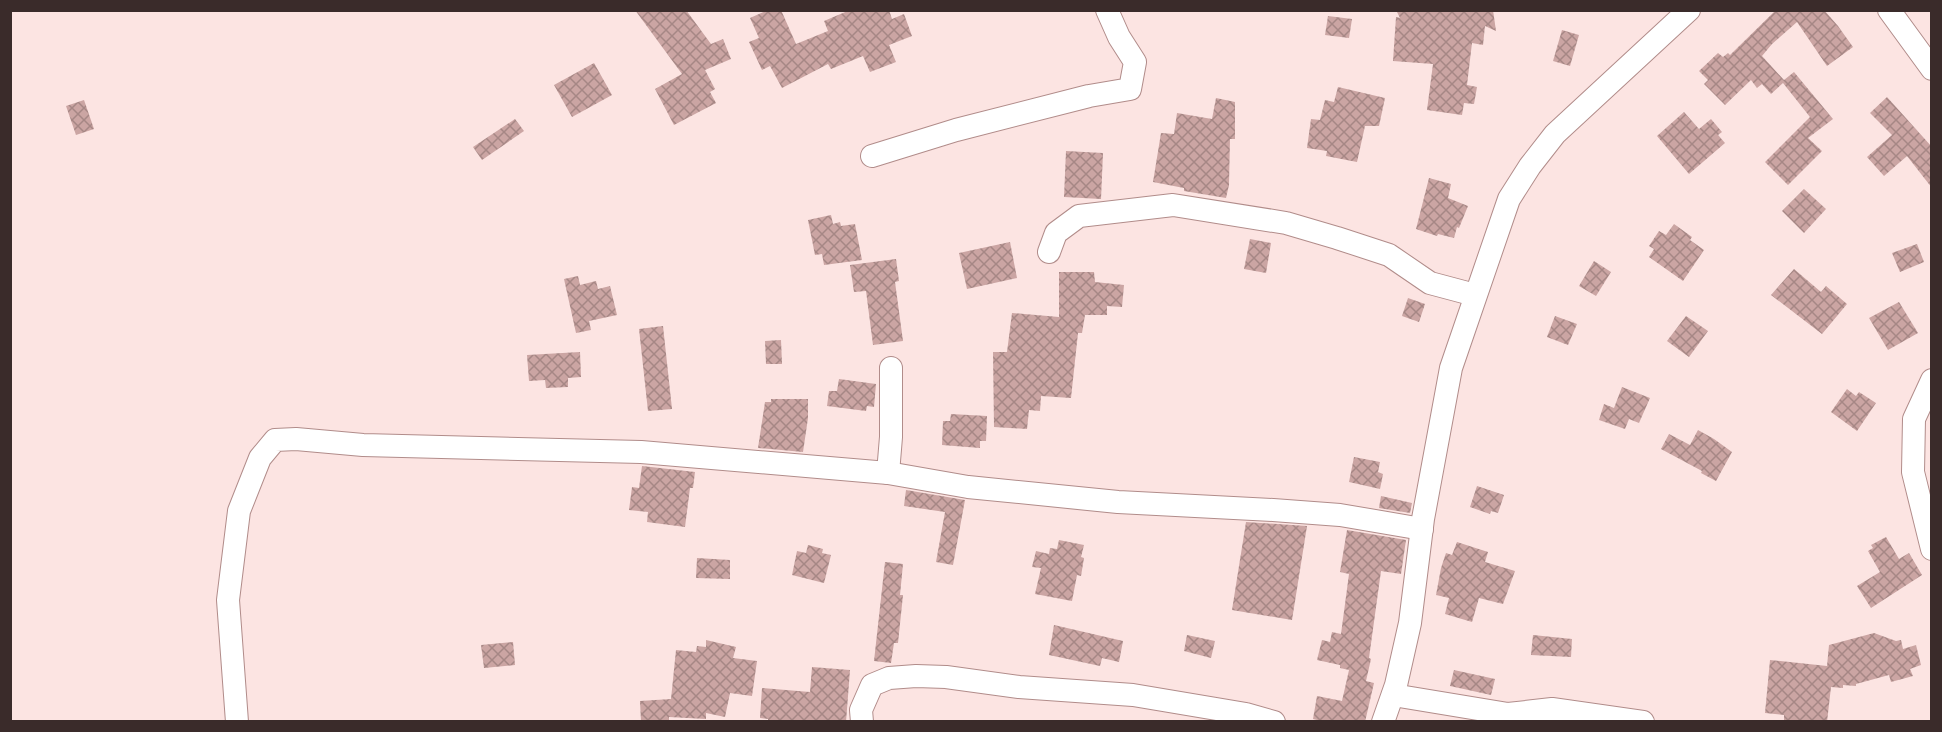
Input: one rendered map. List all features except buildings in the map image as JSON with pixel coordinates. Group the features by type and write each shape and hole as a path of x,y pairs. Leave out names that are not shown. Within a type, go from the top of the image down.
{"street":[{"path":"872,156 956,130 1089,96 1130,89 1135,62 1119,37 1107,10"},
{"path":"1383,722 1393,695 1410,623 1422,530 1451,368 1509,200 1530,166 1555,134 1689,10"},
{"path":"1889,10 1932,69"},
{"path":"1049,252 1056,233 1079,216 1173,205 1286,223 1337,238 1389,255 1430,283 1475,295"},
{"path":"888,472 891,437 891,368"},
{"path":"1932,380 1914,419 1913,472 1932,549"},
{"path":"237,722 228,600 238,511 260,458 275,440 296,439 363,445 641,452 888,472 968,487 1118,502 1340,515 1422,530"},
{"path":"862,722 861,710 866,694 872,685 889,678 916,676 946,677 1019,687 1133,695 1246,714 1274,722"},
{"path":"1393,695 1508,714 1552,709 1643,722"}]}
